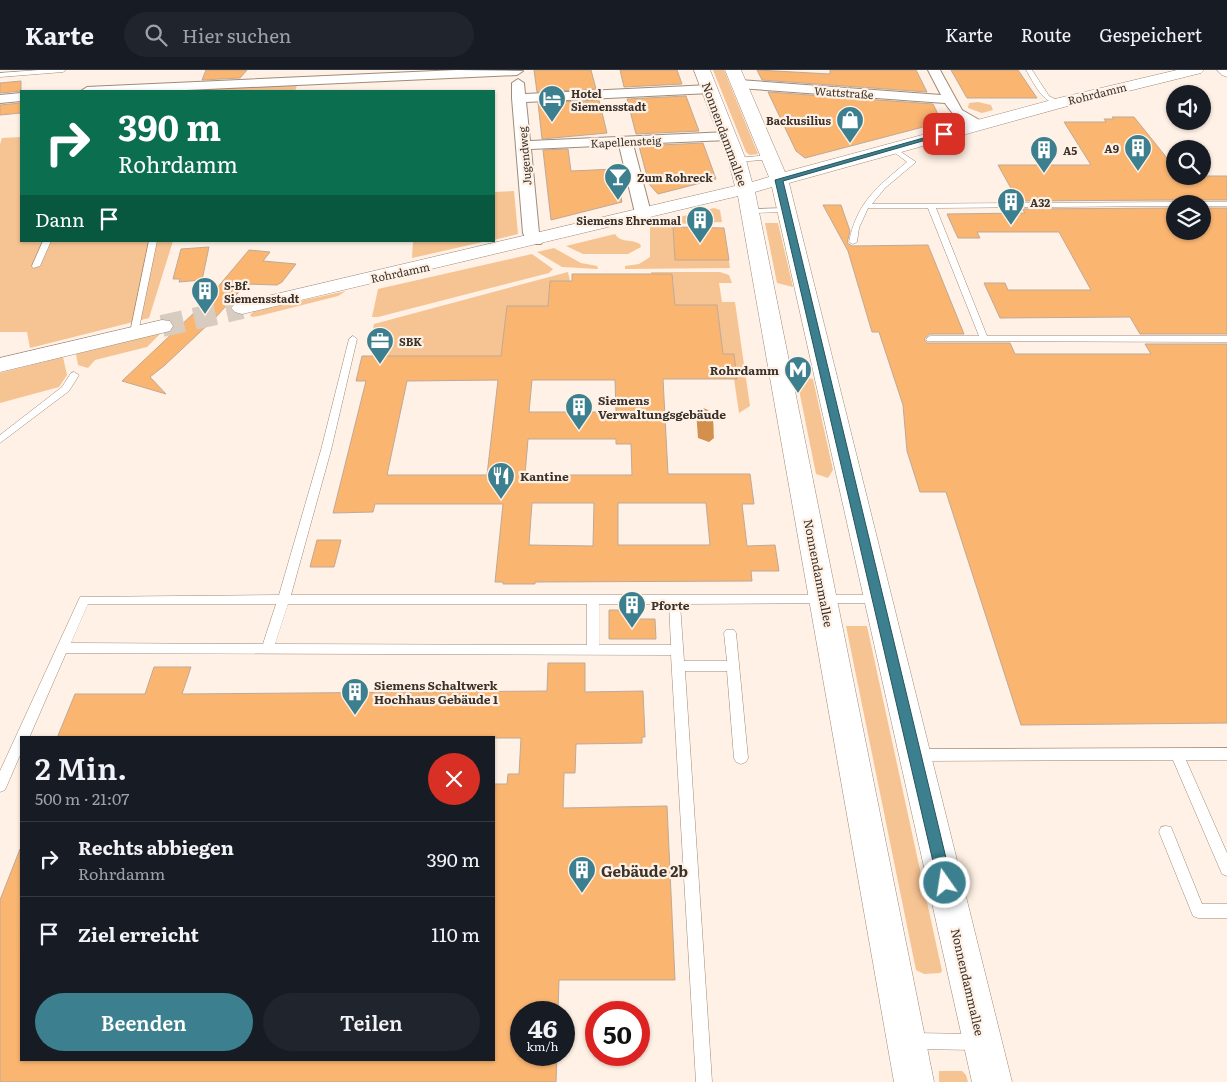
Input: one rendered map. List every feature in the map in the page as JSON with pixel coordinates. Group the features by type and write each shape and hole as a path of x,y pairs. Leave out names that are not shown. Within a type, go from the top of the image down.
{"main road":[{"name":"Nonnendammallee","path":"702,70 737,160 751,211 914,1082"},
{"name":"Rohrdamm","path":"242,308 534,241 745,189 1059,103 1196,70"},
{"name":"Nonnendammallee","path":"736,77 779,180 992,1082"},
{"path":"0,365 162,326"}],"street":[{"path":"178,88 185,70"},
{"path":"118,90 517,70"},
{"name":"Jugendweg","path":"517,70 534,241"},
{"path":"934,70 957,112 978,125"},
{"name":"Wattstraße","path":"736,77 949,99"},
{"path":"519,98 710,89"},
{"path":"0,99 20,97"},
{"name":"Kapellensteig","path":"523,145 728,136"},
{"path":"625,141 643,213"}],"lane":[{"path":"0,75 63,70"},
{"path":"1029,70 1047,97 1059,103"},
{"path":"853,242 854,231 865,206 884,184 912,162 892,148"},
{"path":"737,160 771,157"},
{"path":"865,206 1166,204"},
{"path":"1211,204 1227,204"},
{"path":"931,206 984,339"},
{"path":"751,211 786,210"},
{"path":"36,266 46,242"},
{"path":"134,333 153,242"},
{"path":"268,649 326,450 353,339"},
{"path":"930,339 1227,339"},
{"path":"0,440 66,389 74,375"},
{"path":"23,736 84,600 824,601 879,599"},
{"path":"593,600 593,650"},
{"path":"674,600 704,1082"},
{"path":"730,633 742,758"},
{"path":"62,648 677,650"},
{"path":"678,666 733,666"},
{"path":"0,786 20,742"},
{"path":"915,754 1227,754"},
{"path":"1177,754 1227,869"},
{"path":"1166,832 1198,911 1227,911"},
{"path":"906,1041 982,1042"}],"shaded area":[{"path":"713,70 724,70 758,154 750,155 746,152"},
{"path":"299,80 295,90 177,90 178,86"},
{"path":"978,102 991,105 993,110 982,113 968,108 969,103"},
{"path":"20,137 20,242 173,242 149,318 30,348 27,332 0,332 0,144 2,138"},
{"path":"514,191 518,234 495,240 495,192"},
{"path":"714,208 720,210 722,222 676,224 672,219"},
{"path":"668,220 668,227 673,227 675,260 729,260 730,268 625,269 625,266 639,264 650,257 650,225"},
{"path":"765,223 778,223 793,287 777,283"},
{"path":"615,234 620,239 640,244 641,247 628,254 583,254 566,246"},
{"path":"413,242 483,242 412,258"},
{"path":"554,248 581,263 597,266 598,269 562,267 537,252"},
{"path":"532,254 553,269 549,273 372,317 378,289"},
{"path":"568,272 570,281 550,281 548,306 507,306 501,356 384,356 387,339 371,339 374,324"},
{"path":"651,272 720,272 729,275 732,283 719,283 722,302 735,302 750,406 739,413 734,379 737,379 734,354 723,354 717,305 675,305 673,280 652,280"},
{"path":"346,291 338,296 259,316 252,317 250,315 254,311"},
{"path":"161,333 147,347 95,360 88,368 78,365 76,354"},
{"path":"63,357 67,375 59,387 0,403 0,373"},
{"path":"796,375 813,379 833,470 828,478 816,474"},
{"path":"702,408 710,412 713,419 714,438 709,442 698,438 696,411"},
{"path":"846,626 867,626 942,971 940,973 924,974 916,970"},
{"path":"939,1071 962,1071 966,1075 968,1082 939,1082"}],"building":[{"path":"206,70 247,70 240,78 202,80"},
{"path":"534,70 591,70 596,89 537,92"},
{"path":"620,70 677,70 682,84 624,87"},
{"path":"757,70 830,74 830,70 916,70 927,92 762,80"},
{"path":"951,70 1018,70 1037,98 967,98"},
{"path":"21,81 21,90 0,93 0,83"},
{"path":"768,92 933,104 942,122 805,158 796,151"},
{"path":"686,96 699,131 636,134 627,99"},
{"path":"599,100 607,133 542,139 538,103"},
{"path":"20,103 20,113 0,115 0,105"},
{"path":"1112,117 1134,117 1166,157 1166,185 1211,185 1211,176 1227,176 1227,200 1211,200 1211,195 1166,195 1166,200 1018,201 998,165 1091,165 1064,122 1106,122 1104,119 1114,119"},
{"path":"703,143 716,179 658,194 649,184 639,146"},
{"path":"568,149 571,171 615,169 622,202 551,220 543,150"},
{"path":"823,205 841,205 850,231 847,243 852,246 928,245 964,334 930,334 924,339 927,343 1010,343 1015,354 1151,354 1145,344 1227,344 1227,723 1021,725 946,492 920,492 907,451 903,405 879,332 872,332 848,251"},
{"path":"1166,208 1166,240 1211,240 1211,208 1227,208 1227,334 1140,334 1130,317 1000,318 984,283 1005,283 1008,290 1091,290 1059,232 977,232 980,238 958,238 947,214 1025,213 1022,209"},
{"name":"Siemens Ehrenmal","path":"673,227 724,228 729,260 675,260"},
{"path":"209,247 202,280 179,282 180,279 173,279 181,249"},
{"name":"S-Bf. Siemensstadt","path":"249,250 270,252 263,261 296,264 282,282 277,285 246,284 215,318 150,377 166,394 122,381 196,311 195,314"},
{"name":"Siemens Verwaltungsgebäude","path":"572,274 672,274 675,305 717,305 723,354 734,354 737,379 663,379 668,474 750,474 754,504 742,504 747,546 775,545 779,571 751,571 752,581 535,582 535,584 503,584 503,582 495,582 503,504 375,504 373,512 333,513 366,381 356,381 362,356 501,356 507,306 548,306 550,281 572,281","holes":["498,380 487,475 387,475 407,381","532,380 615,380 616,412 529,412","528,439 616,439 616,444 631,444 632,475 525,475","532,503 594,503 593,546 529,545","618,503 706,503 710,545 618,545"]},
{"path":"317,540 341,540 334,567 310,567"},
{"name":"Pforte","path":"609,610 630,610 631,619 655,619 656,639 609,639"},
{"path":"548,663 585,663 585,692 643,691 645,737 642,737 642,743 576,744 575,773 564,773 563,808 667,806 675,980 559,980 558,1001 510,1001 510,1066 557,1066 556,1082 0,1082 0,900 20,849 20,1061 495,1061 495,784 507,784 508,774 519,774 521,738 495,738 495,736 58,736 75,694 145,694 154,667 191,667 182,694 547,691"}],"tunnel":[{"path":"162,326 242,308"}],"place":[{"name":"Hotel Siemensstadt","path":"552,123"},
{"name":"Backusilius","path":"850,144"},
{"name":"A9","path":"1138,172"},
{"name":"A5","path":"1044,174"},
{"name":"Zum Rohreck","path":"618,201"},
{"name":"A32","path":"1011,226"},
{"name":"Siemens Ehrenmal","path":"700,244"},
{"name":"S-Bf. Siemensstadt","path":"205,315"},
{"name":"SBK","path":"380,365"},
{"name":"Rohrdamm","path":"798,394"},
{"name":"Siemens Verwaltungsgebäude","path":"579,431"},
{"name":"Kantine","path":"501,500"},
{"name":"Pforte","path":"632,629"},
{"name":"Siemens Schaltwerk Hochhaus Gebäude 1","path":"355,716"},
{"name":"Gebäude 2b","path":"582,894"}],"route":[{"path":"944,134 779,180 870,557 945,883"}]}
